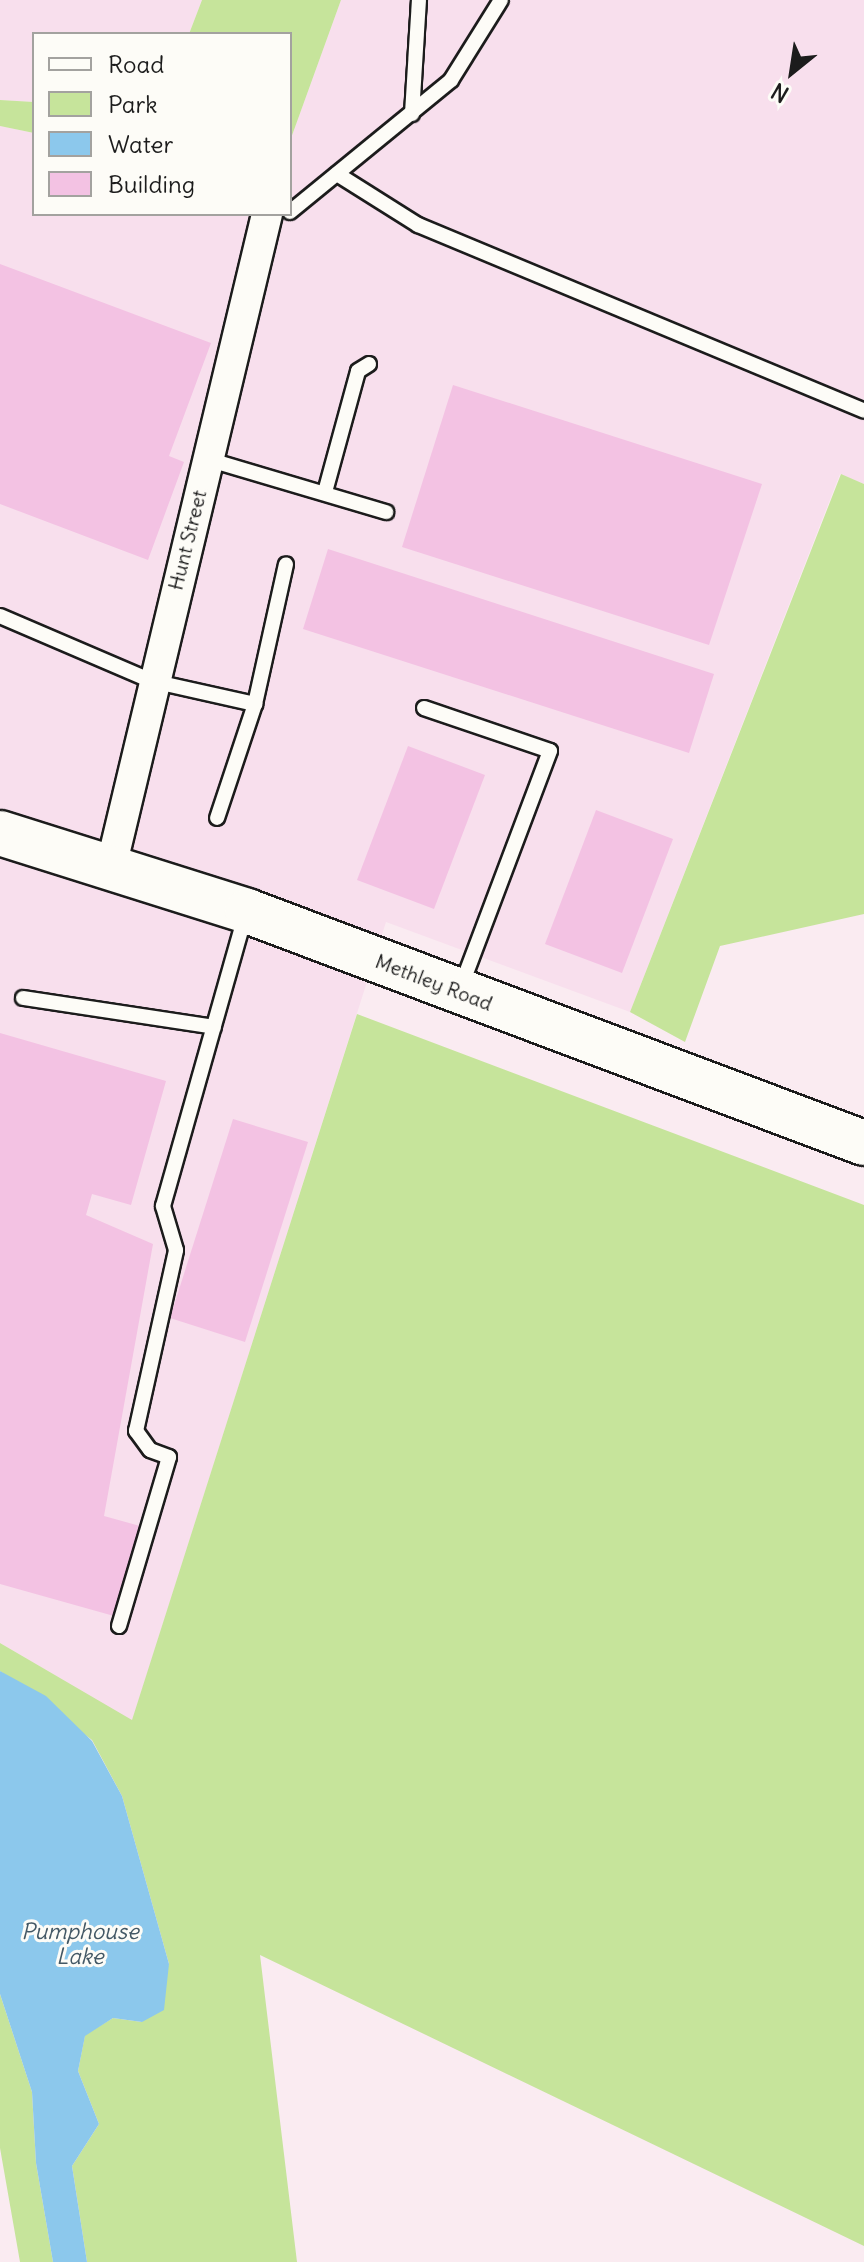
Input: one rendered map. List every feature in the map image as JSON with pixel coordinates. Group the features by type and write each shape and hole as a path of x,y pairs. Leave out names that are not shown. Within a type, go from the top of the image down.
{"main road":[{"name":"Methley Road","path":"0,833 247,911 864,1143"}],"street":[{"name":"Hunt Street","path":"111,867 152,681 264,224"}],"lane":[{"path":"412,114 419,0"},
{"path":"292,211 451,80 501,0"},
{"path":"337,174 418,225 864,411"},
{"path":"325,492 358,371 369,364"},
{"path":"207,459 386,512"},
{"path":"217,818 255,704 286,564"},
{"path":"0,616 152,681 255,704"},
{"path":"424,708 550,751 459,991"},
{"path":"119,1626 169,1457 150,1450 136,1431 176,1250 163,1206 247,911"},
{"path":"23,998 214,1027"}],"shaded area":[{"path":"0,0 202,0 190,32 32,32 32,102 0,100"},
{"path":"341,0 864,0 864,484 840,474 630,1012 386,922 132,1721 0,1643 0,126 32,133 32,216 292,216 292,135"}],"green space":[{"path":"202,0 341,0 292,135 292,32 190,32"},
{"path":"0,100 32,102 32,133 0,126"},
{"path":"841,474 864,484 864,914 720,946 685,1042 630,1012"},
{"path":"357,1014 864,1205 864,2246 260,1955 297,2262 87,2262 72,2166 99,2124 78,2071 85,2035 113,2018 142,2022 169,1964 122,1796 92,1740 0,1671 0,1643 132,1720"},
{"path":"0,1994 32,2092 36,2163 53,2262 20,2262 0,2148"}],"water":[{"name":"Pumphouse Lake","path":"0,1671 46,1696 92,1741 122,1796 169,1964 164,2010 142,2022 113,2018 85,2036 78,2071 99,2124 72,2166 87,2262 53,2262 36,2163 32,2092 0,1994"}],"building":[{"path":"0,264 211,343 169,456 184,462 148,560 0,504"},
{"path":"453,385 762,484 709,645 402,547"},
{"path":"328,549 714,674 689,753 303,629"},
{"path":"408,746 485,775 434,909 357,880"},
{"path":"596,810 673,839 622,973 545,944"},
{"path":"0,1033 166,1081 131,1205 92,1194 86,1215 153,1244 104,1516 140,1526 114,1616 0,1584"},
{"path":"233,1119 308,1142 245,1342 170,1318"}]}
